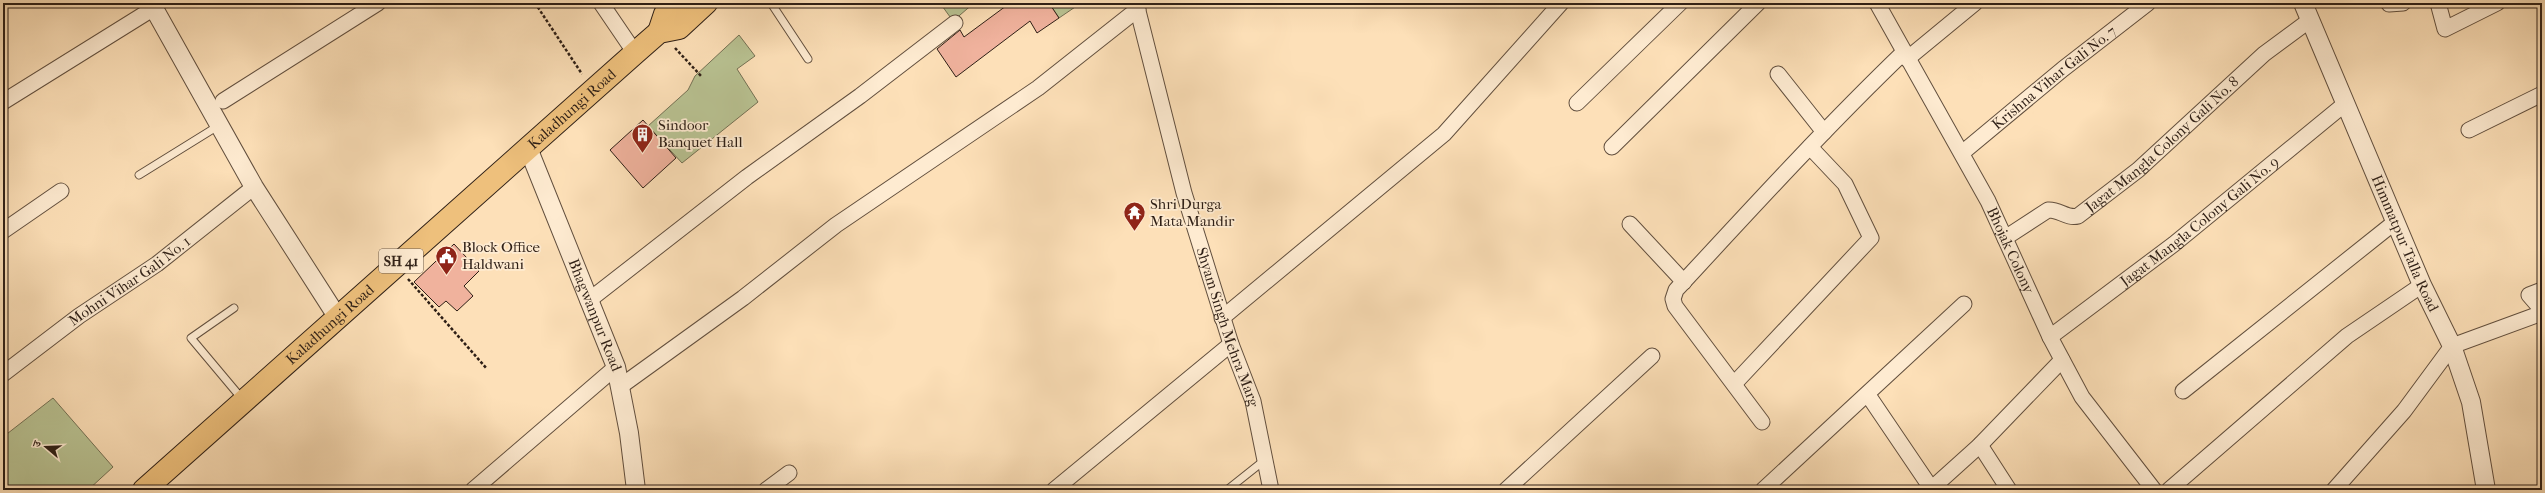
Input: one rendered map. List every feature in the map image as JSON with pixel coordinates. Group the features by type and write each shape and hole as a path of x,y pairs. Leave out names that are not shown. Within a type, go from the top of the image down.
{"main road":[{"name":"Kaladhungi Road","path":"659,32 665,14 677,3"},
{"name":"Kaladhungi Road","path":"144,490 659,32 679,28 706,3"}],"street":[{"path":"223,101 378,3"},
{"path":"601,3 635,53"},
{"path":"1222,318 1444,134 1561,3"},
{"path":"1577,103 1680,3"},
{"name":"Bhojak Colony","path":"1877,3 1962,153 2005,238 2050,337 2082,397 2154,490"},
{"path":"1762,422 1675,306 1673,299 1684,282 1824,132 1906,55 1975,3"},
{"name":"Krishna Vihar Gali No. 7","path":"1962,153 2063,69 2148,3"},
{"name":"Himmatpur Talla Road","path":"2303,3 2395,222 2422,284 2452,346 2471,402 2486,490"},
{"path":"2438,3 2445,29 2497,3"},
{"path":"3,102 153,5 218,126 254,187 338,318"},
{"path":"1612,147 1752,5"},
{"path":"621,386 743,298 836,225 1038,88 1137,6"},
{"name":"Shyam Singh Mehra Marg","path":"1137,6 1184,193 1222,318 1253,401 1266,459 1271,490"},
{"name":"Jagat Mangla Colony Gali No. 8","path":"2005,238 2048,210 2054,210 2072,218 2078,216 2138,170 2264,54 2310,20"},
{"path":"588,301 747,177 860,96 955,23"},
{"path":"1778,74 1824,132"},
{"path":"2469,130 2542,94"},
{"name":"Jagat Mangla Colony Gali No. 9","path":"2050,337 2174,244 2346,103"},
{"name":"Bhagwanpur Road","path":"528,148 588,301 616,367 621,386 636,490"},
{"path":"1734,384 1871,238 1845,184 1810,148"},
{"name":"Mohni Vihar Gali No. 1","path":"3,374 79,316 157,264 254,187"},
{"path":"3,231 61,191"},
{"path":"2183,391 2395,222"},
{"path":"1630,224 1684,282"},
{"path":"2169,490 2347,336 2422,284"},
{"path":"2542,290 2529,295 2542,310"},
{"path":"1763,490 1868,395 1964,304"},
{"path":"2334,490 2404,412 2452,346 2542,313"},
{"path":"1054,490 1231,344"},
{"path":"1506,490 1652,356"},
{"path":"1868,395 1930,489 1980,445 2062,360"},
{"path":"473,490 616,367"},
{"path":"1980,445 2010,490"},
{"path":"766,490 789,473"}],"lane":[{"path":"771,3 808,58"},
{"path":"139,175 218,126"},
{"path":"234,308 191,338 244,401"},
{"path":"1227,490 1266,459"}],"path":[{"path":"535,3 593,90"},
{"path":"659,32 702,77"},
{"path":"396,266 487,369"}],"green space":[{"path":"940,3 974,3 953,21"},
{"path":"1049,3 1081,3 1059,18"},
{"path":"739,35 755,56 737,69 758,102 682,163 648,126 688,90 695,76"},
{"path":"53,398 113,467 88,490 3,490 3,437"}],"building":[{"path":"1010,3 1049,3 1059,18 1037,33 1030,21 956,77 937,49 960,30 964,37"},
{"name":"Sindoor Banquet Hall","path":"643,120 676,158 643,188 610,150"},
{"name":"Block Office Haldwani","path":"454,244 479,271 464,286 473,296 457,311 446,301 439,307 414,282"}],"place":[{"name":"Sindoor Banquet Hall","path":"643,154"},
{"name":"Shri Durga Mata Mandir","path":"1134,232"},
{"name":"Block Office Haldwani","path":"447,276"}]}
